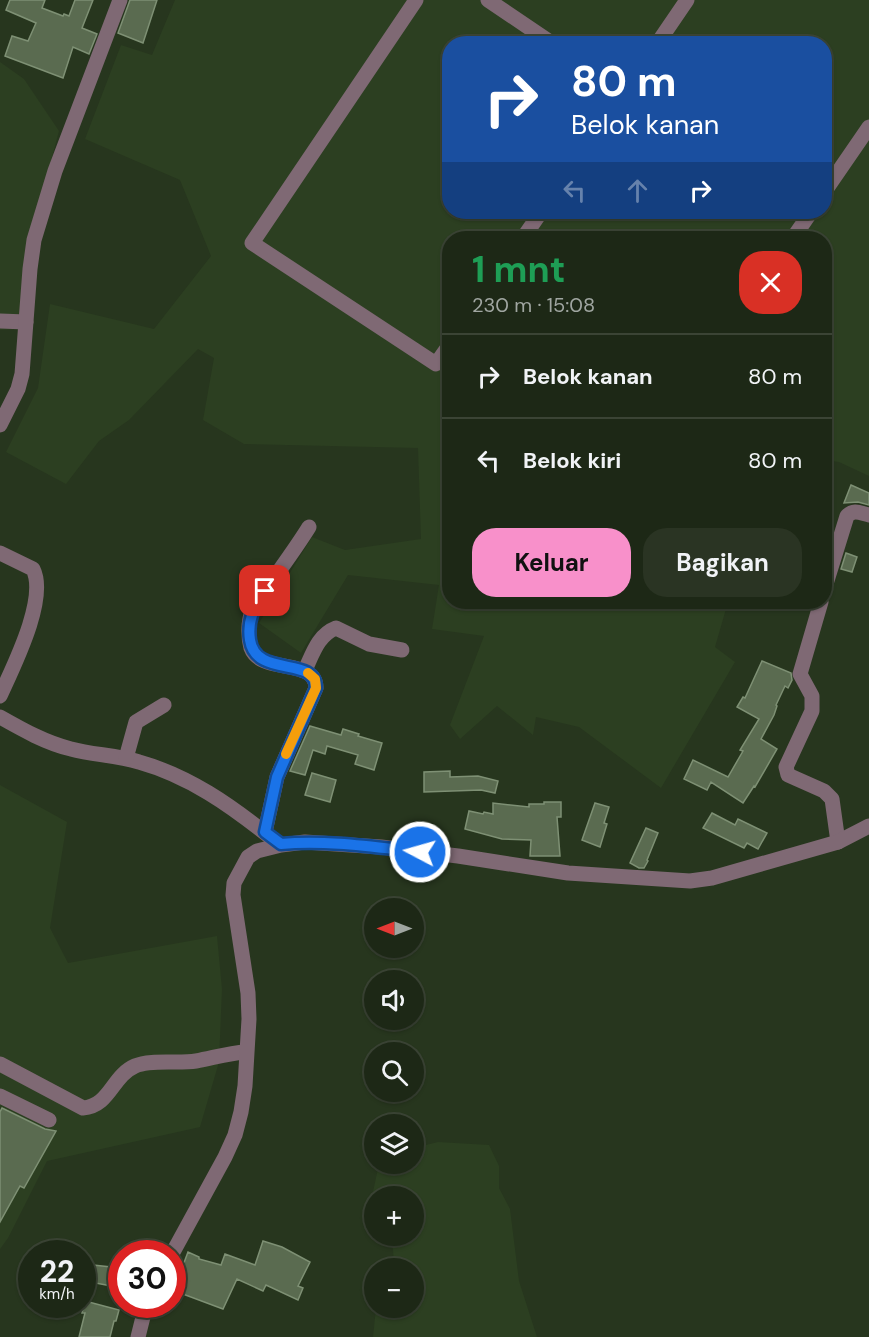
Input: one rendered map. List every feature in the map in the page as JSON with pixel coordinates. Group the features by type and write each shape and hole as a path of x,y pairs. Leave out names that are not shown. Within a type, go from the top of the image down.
{"street":[{"path":"0,425 14,398 22,374 31,256 39,224 55,171 120,0"},
{"path":"416,0 252,243 436,363 442,355"},
{"path":"488,0 542,36"},
{"path":"662,36 687,0"},
{"path":"832,181 869,127"},
{"path":"0,321 26,322"},
{"path":"832,563 846,516 850,512 869,515"},
{"path":"265,832 277,777 316,688 315,679 305,670 268,662 256,655 252,649 249,626 253,609 309,527"},
{"path":"0,553 33,569 37,584 27,632 0,696"},
{"path":"819,609 800,674 812,696 812,711 786,767 788,775 824,791 832,799 838,842"},
{"path":"305,670 318,642 327,632 336,628 369,644 402,650"},
{"path":"126,758 136,722 164,705"},
{"path":"0,717 54,744 73,750 126,758 166,771 201,787 234,808 281,844"},
{"path":"180,1240 235,1135 245,1086 249,1019 248,993 233,895 234,883 248,857 256,851 281,844 305,842 381,847 568,873 690,881 712,878 838,842 869,826"},
{"path":"0,1064 82,1108 100,1103 114,1084 134,1066 196,1061 228,1053 246,1052"},
{"path":"0,1096 49,1120"},
{"path":"138,1337 143,1318"}],"shaded area":[{"path":"175,0 869,0 869,476 832,461 832,231 442,231 442,609 726,609 715,647 735,662 661,788 579,727 536,717 533,735 497,706 460,739 450,725 484,636 432,629 439,585 348,575 301,653 259,623 312,537 345,550 421,539 418,448 244,444 203,420 214,358 198,349 129,420 99,441 66,484 6,452 38,388 50,304 154,329 211,256 180,180 85,139 121,45 152,55"},
{"path":"0,62 24,79 59,131 28,248 24,329 0,330"},
{"path":"0,785 67,822 50,928 68,963 217,936 222,989 219,1062 200,1127 47,1161 8,1238 0,1249"},
{"path":"438,1142 489,1145 499,1166 499,1188 510,1209 519,1281 537,1337 373,1337 375,1318 424,1318 424,1258 393,1258 392,1246 424,1246 424,1186 374,1186 377,1174 424,1174 424,1146"}],"building":[{"path":"10,0 45,0 42,8 69,16 75,0 93,0 82,28 97,34 89,54 73,47 63,78 5,56 12,36 28,41 36,23 6,10"},
{"path":"130,0 157,0 143,43 118,33"},
{"path":"851,485 869,493 869,505 858,502 844,503"},
{"path":"846,553 857,557 852,572 841,569"},
{"path":"762,661 791,673 792,680 788,688 785,686 774,715 761,739 777,749 743,803 711,782 707,790 684,779 693,760 728,777 743,751 740,750 759,719 737,707 743,697 745,698"},
{"path":"310,726 341,735 343,729 382,743 374,770 355,764 358,755 327,746 325,754 313,750 305,775 290,771"},
{"path":"450,771 450,777 478,776 498,781 495,793 481,790 424,792 424,772"},
{"path":"312,773 336,780 330,802 305,795"},
{"path":"544,802 561,802 561,817 557,817 560,856 530,856 531,840 502,839 465,829 469,811 493,814 493,803 529,807 529,804 544,804"},
{"path":"595,803 609,807 600,847 582,840"},
{"path":"712,813 735,825 738,819 767,833 758,849 747,843 744,848 703,828"},
{"path":"646,828 658,833 648,861 644,868 639,868 630,863"},
{"path":"2,1108 45,1129 56,1131 24,1188 20,1186 0,1222 0,1112"},
{"path":"263,1241 282,1247 310,1262 298,1286 303,1288 298,1300 266,1285 263,1291 237,1279 223,1309 186,1295 188,1252 199,1259 221,1265 225,1254 255,1265"},
{"path":"96,1265 108,1267 108,1285 96,1283"},
{"path":"96,1304 108,1307 108,1318 117,1318 110,1337 79,1337 84,1318 96,1318"}],"slow traffic":[{"path":"286,754 316,688 315,679 308,673"}],"route":[{"path":"265,591 253,609 251,617 249,626 252,649 256,655 268,662 305,670 315,679 316,688 277,777 265,832 281,844 329,843 420,852"}]}
